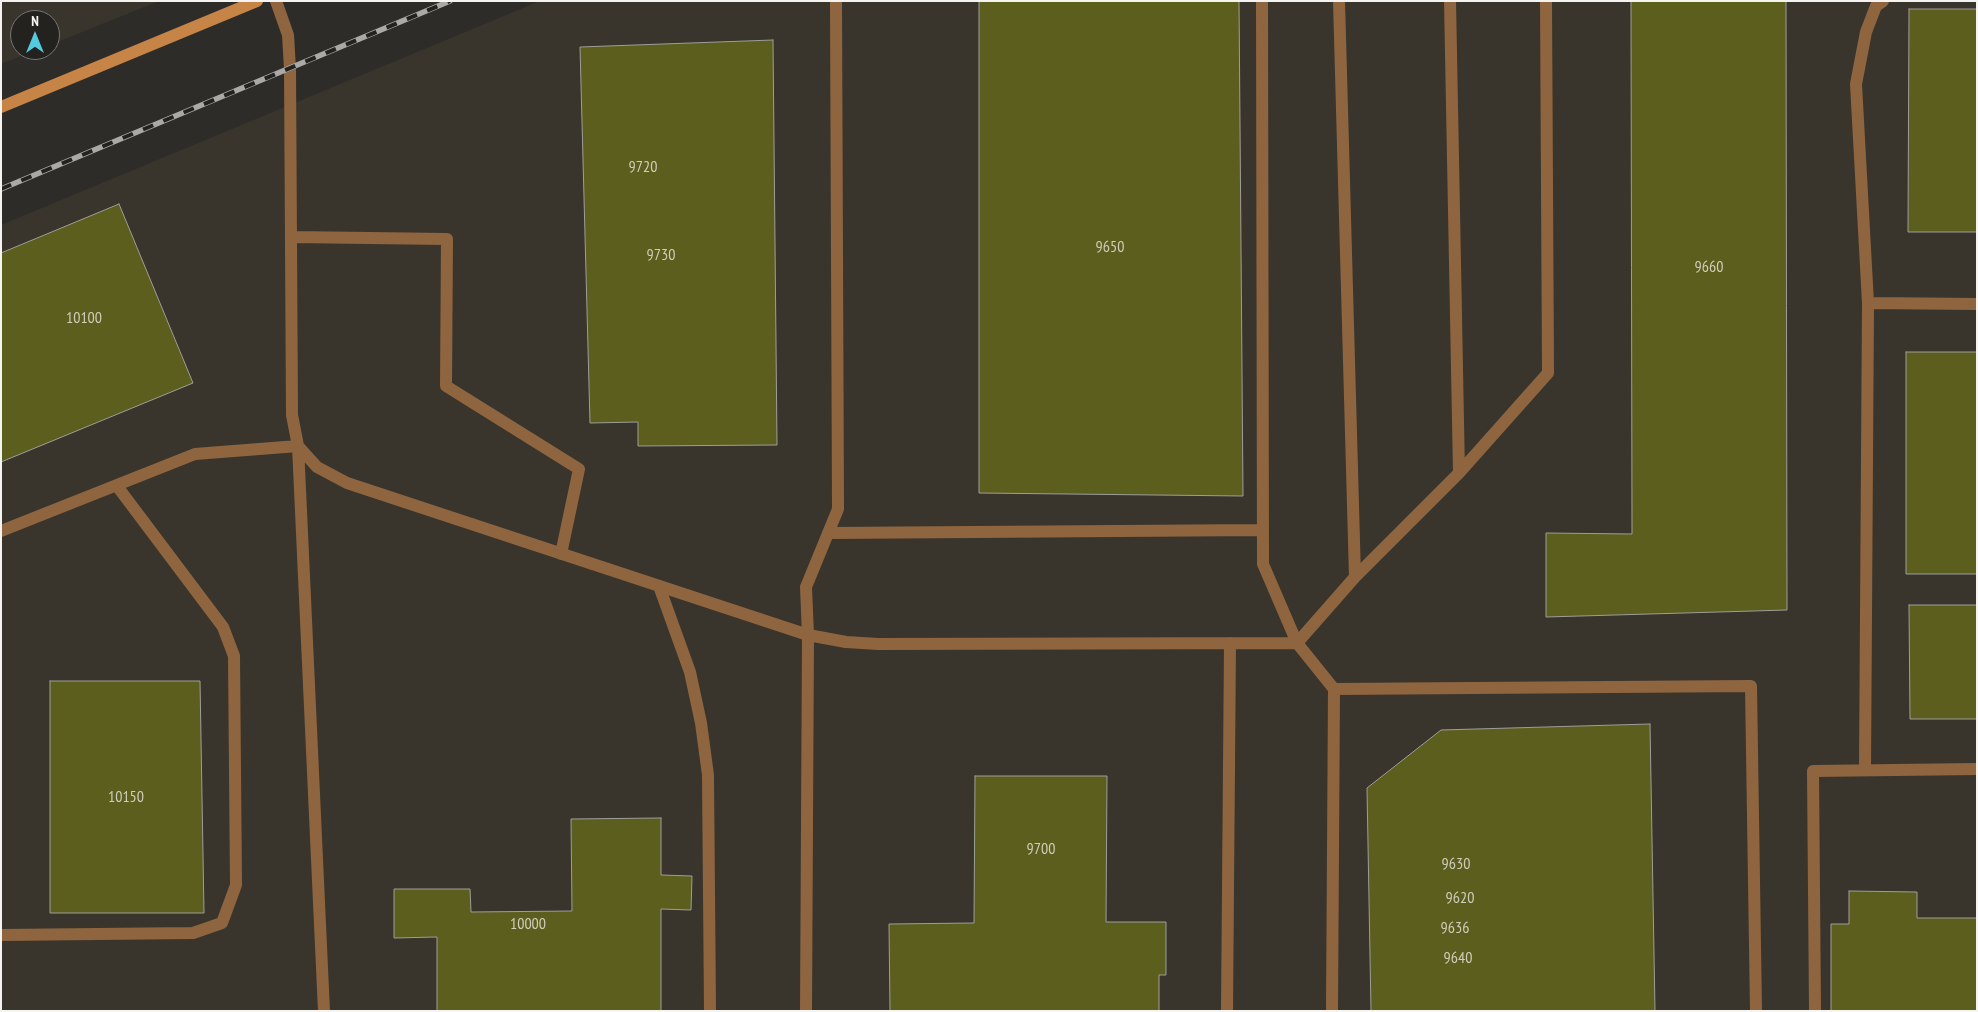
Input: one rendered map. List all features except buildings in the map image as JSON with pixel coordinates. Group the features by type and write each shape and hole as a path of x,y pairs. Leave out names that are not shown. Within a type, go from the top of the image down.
{"main road":[{"path":"1,108 257,1"}],"lane":[{"path":"276,1 288,35 290,69 292,415 298,446 324,1011"},
{"path":"806,1011 808,635 806,587 838,509 836,1"},
{"path":"1262,1 1263,564 1298,643 1334,689 1332,1011"},
{"path":"1339,1 1355,577"},
{"path":"1450,1 1459,472"},
{"path":"298,446 317,467 347,483 808,635 846,642 878,644 1298,643 1355,577 1459,472 1548,373 1546,1"},
{"path":"1865,770 1868,303 1856,84 1866,32 1876,6 1883,1"},
{"path":"291,237 447,239 446,386 579,468 561,554"},
{"path":"1868,303 1977,304"},
{"path":"1,531 195,454 298,446"},
{"path":"1,935 193,933 222,923 236,885 234,656 223,627 118,486"},
{"path":"828,533 1263,530"},
{"path":"658,586 690,672 701,723 707,766 710,1011"},
{"path":"1227,1011 1230,643"},
{"path":"1334,689 1751,686 1756,1011"},
{"path":"1815,1011 1813,771 1977,769"}],"shaded area":[{"path":"1,1 159,1 60,41 60,10 10,10 11,60 1,64"},
{"path":"540,1 1977,1 1977,1011 1,1011 1,225"}],"railway":[{"path":"1,189 450,1"}]}
